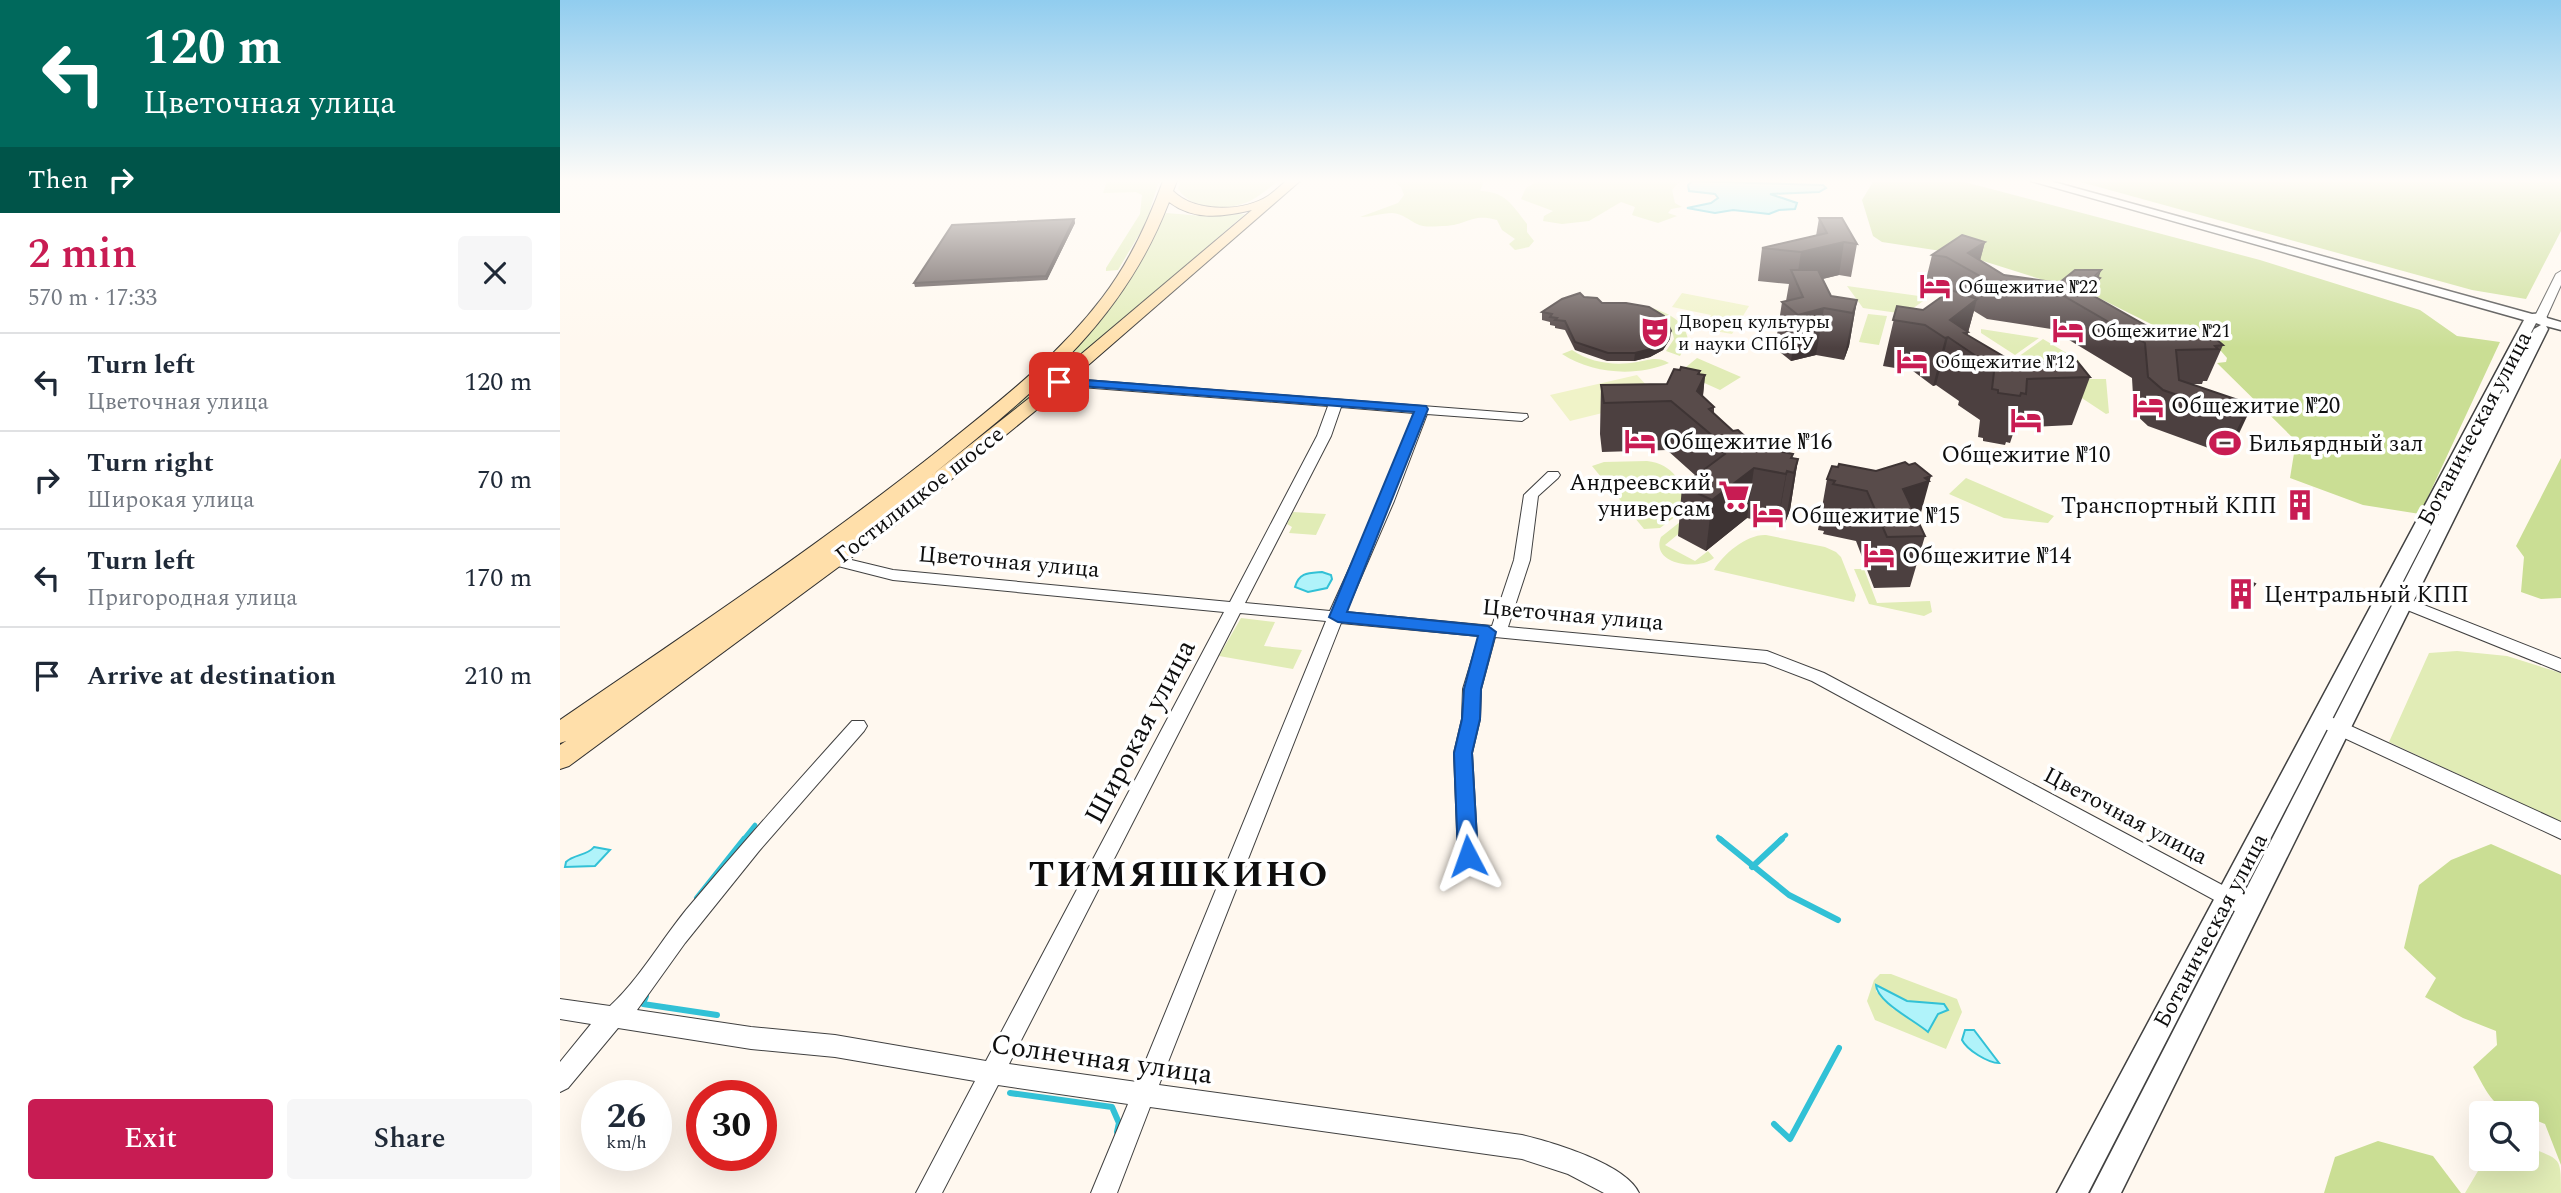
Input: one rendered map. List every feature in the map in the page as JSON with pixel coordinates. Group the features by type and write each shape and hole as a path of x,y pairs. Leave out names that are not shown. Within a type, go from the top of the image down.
{"main road":[{"name":"Гостилицкое шоссе","path":"560,733 825,558 1034,380 1069,346 1125,278 1148,237"},
{"name":"Гостилицкое шоссе","path":"560,759 1059,382 1227,237"}],"street":[{"path":"2240,237 2548,321"},
{"path":"2248,237 2548,321"},
{"path":"2548,321 2561,274"},
{"name":"Ботаническая улица","path":"2072,1193 2238,903 2395,599 2548,321"},
{"path":"1059,382 1522,417"},
{"name":"Широкая улица","path":"929,1193 1324,436 1336,403"},
{"path":"1104,1193 1422,409"},
{"path":"1468,856 1463,753 1471,719 1472,689 1522,560 1531,495 1553,475"},
{"name":"Цветочная улица","path":"825,558 893,575 1753,655 1794,665 2238,903"},
{"path":"2395,599 2561,666"},
{"path":"2331,724 2561,831"},
{"path":"560,1080 634,998 678,936 752,845 858,726"},
{"name":"Ботаническая улица","path":"2105,1193 2238,903"},
{"name":"Солнечная улица","path":"560,1009 751,1038 835,1046 1142,1095 1522,1147 1580,1165 1626,1193"}],"green space":[{"path":"1126,237 1138,237 1118,270 1106,271"},
{"path":"1153,237 1219,237 1002,424 993,422 1116,299"},
{"path":"1512,237 1531,237 1534,241 1529,247 1515,250 1509,244 1515,239"},
{"path":"1874,237 2172,237 2260,260 2420,310 2457,336 2500,342 2420,514 2363,505 2290,478 2296,441 2217,363 2226,362 2227,358 2221,351 2187,342 2097,297 1961,254 1882,242"},
{"path":"2279,237 2558,237 2526,299 2472,290"},
{"path":"1847,286 1926,299 1905,314 1863,308"},
{"path":"1682,293 1749,306 1732,334 1703,329 1711,315 1672,307"},
{"path":"1645,306 1666,313 1683,326 1688,340 1680,356 1666,351 1674,339 1673,333 1662,321 1640,311"},
{"path":"1868,314 1887,316 1879,345 1859,342"},
{"path":"1981,329 2039,338 2015,355 1981,333"},
{"path":"2043,339 2080,361 2042,372 2018,357"},
{"path":"1572,350 1603,362 1629,363 1657,359 1669,363 1643,370 1615,371 1587,366 1562,354"},
{"path":"1697,358 1741,377 1720,390 1680,372"},
{"path":"1637,375 1659,399 1570,421 1550,395"},
{"path":"2053,379 2106,379 2109,413 2106,414"},
{"path":"2561,458 2561,598 2541,599 2521,592 2524,557 2516,546"},
{"path":"1647,461 1664,466 1676,476 1684,490 1688,507 1660,528 1644,529 1592,466 1604,462"},
{"path":"1966,478 2054,516 2048,523 2004,518 1949,494"},
{"path":"1293,512 1326,514 1316,535 1289,533 1292,527 1287,524"},
{"path":"1685,518 1693,522 1665,545 1695,561 1708,551 1714,558 1707,562 1687,564 1677,563 1662,554 1659,546 1661,537"},
{"path":"1766,535 1825,547 1836,552 1841,557 1856,595 1854,602 1714,570 1736,546 1751,538"},
{"path":"1854,569 1864,569 1877,603 1930,601 1932,612 1924,616 1869,604"},
{"path":"1241,618 1275,622 1264,646 1302,650 1293,669 1219,656"},
{"path":"2457,651 2507,656 2561,673 2561,822 2389,742 2429,653"},
{"path":"2491,844 2561,875 2561,1165 2545,1124 2539,1122 2539,1101 2494,1101 2473,1067 2497,1045 2496,1031 2463,1018 2425,997 2436,978 2404,948 2419,885 2451,860"},
{"path":"1880,974 1891,974 1957,999 1962,1012 1946,1049 1875,1020 1867,1001 1874,980","holes":["1876,985 1907,1001 1944,1004 1928,1031 1909,1015 1893,1009 1876,991"]},
{"path":"2378,1141 2433,1156 2461,1193 2324,1193 2335,1157"},
{"path":"2539,1151 2553,1157 2559,1165 2561,1193 2465,1193 2478,1171 2539,1171"}],"water":[{"path":"1322,572 1331,575 1332,579 1327,588 1308,592 1295,587 1302,576"},
{"path":"594,847 610,850 595,866 565,867 569,859"},
{"path":"1876,985 1907,1001 1944,1004 1948,1010 1938,1014 1928,1032 1889,1004"},
{"path":"1965,1030 1974,1030 1999,1063 1968,1048 1962,1040"}],"building":[{"path":"944,237 1065,237 1046,276 914,283"},
{"path":"1811,237 1853,237 1857,244 1844,242 1801,252 1762,248"},
{"path":"1959,237 1967,237 1985,242 1968,253 2004,275 2059,283 2075,270 2101,270 2095,276 2100,278 2085,291 2163,335 2210,334 2223,345 2215,346 2218,349 2176,350 2179,380 2250,404 2248,407 2251,408 2243,418 2163,390 2148,377 2145,343 2062,295 1996,285 1946,257 1932,255"},
{"path":"1791,270 1818,270 1831,296 1857,300 1853,313 1824,308 1798,315 1782,302 1803,297"},
{"path":"1951,290 1977,299 1950,320 1968,332 1964,333 2015,363 2077,361 2090,377 2027,379 2026,394 2021,393 2020,396 1998,393 1998,390 1992,389 1994,372 1972,357 1976,356 1925,325 1893,320 1897,306 1923,310"},
{"name":"Дворец культуры и науки СПбГУ","path":"1580,293 1584,297 1597,298 1602,303 1649,307 1664,316 1671,331 1664,341 1651,349 1635,353 1608,353 1575,342 1565,321 1555,320 1557,318 1550,317 1552,314 1542,312 1562,299"},
{"path":"1681,367 1700,371 1698,374 1705,375 1697,391 1714,407 1709,409 1733,431 1738,430 1757,447 1793,454 1791,458 1798,459 1794,473 1754,468 1712,500 1682,486 1725,454 1709,438 1714,437 1671,401 1604,403 1601,385 1667,384 1674,369 1680,370"},
{"path":"1905,462 1909,465 1915,463 1931,476 1925,478 1929,481 1903,489 1925,536 1887,537 1867,491 1833,484 1835,481 1827,479 1832,466 1838,467 1839,464 1876,471"},
{"name":"Центральный КПП","path":"2244,579 2255,584 2243,599 2232,594"}],"waterway":[{"path":"743,840 755,825"},
{"path":"1780,840 1786,835"},
{"path":"1718,837 1722,840"},
{"path":"697,898 744,839"},
{"path":"1720,839 1753,866"},
{"path":"1753,866 1782,839"},
{"path":"1753,866 1789,895 1838,920"},
{"path":"646,996 643,1004 717,1015"},
{"path":"1774,1124 1790,1139 1839,1048"},
{"path":"1010,1093 1112,1107 1119,1123 1117,1132"}],"place":[{"name":"Общежитие №22","path":"1935,286"},
{"name":"Общежитие №21","path":"2068,330"},
{"name":"Дворец культуры и науки СПбГУ","path":"1655,332"},
{"name":"Общежитие №12","path":"1912,361"},
{"name":"Общежитие №20","path":"2148,405"},
{"name":"Общежитие №10","path":"2026,420"},
{"name":"Общежитие №16","path":"1640,441"},
{"name":"Бильярдный зал","path":"2225,443"},
{"name":"Андреевский универсам","path":"1734,495"},
{"name":"Транспортный КПП","path":"2300,505"},
{"name":"Общежитие №15","path":"1768,515"},
{"name":"Общежитие №14","path":"1879,555"},
{"name":"Центральный КПП","path":"2241,594"}],"district":[{"name":"ТИМЯШКИНО","path":"1179,873"}],"route":[{"path":"1059,382 1422,409 1338,617 1488,632 1472,689 1471,719 1463,753 1468,856"}]}
